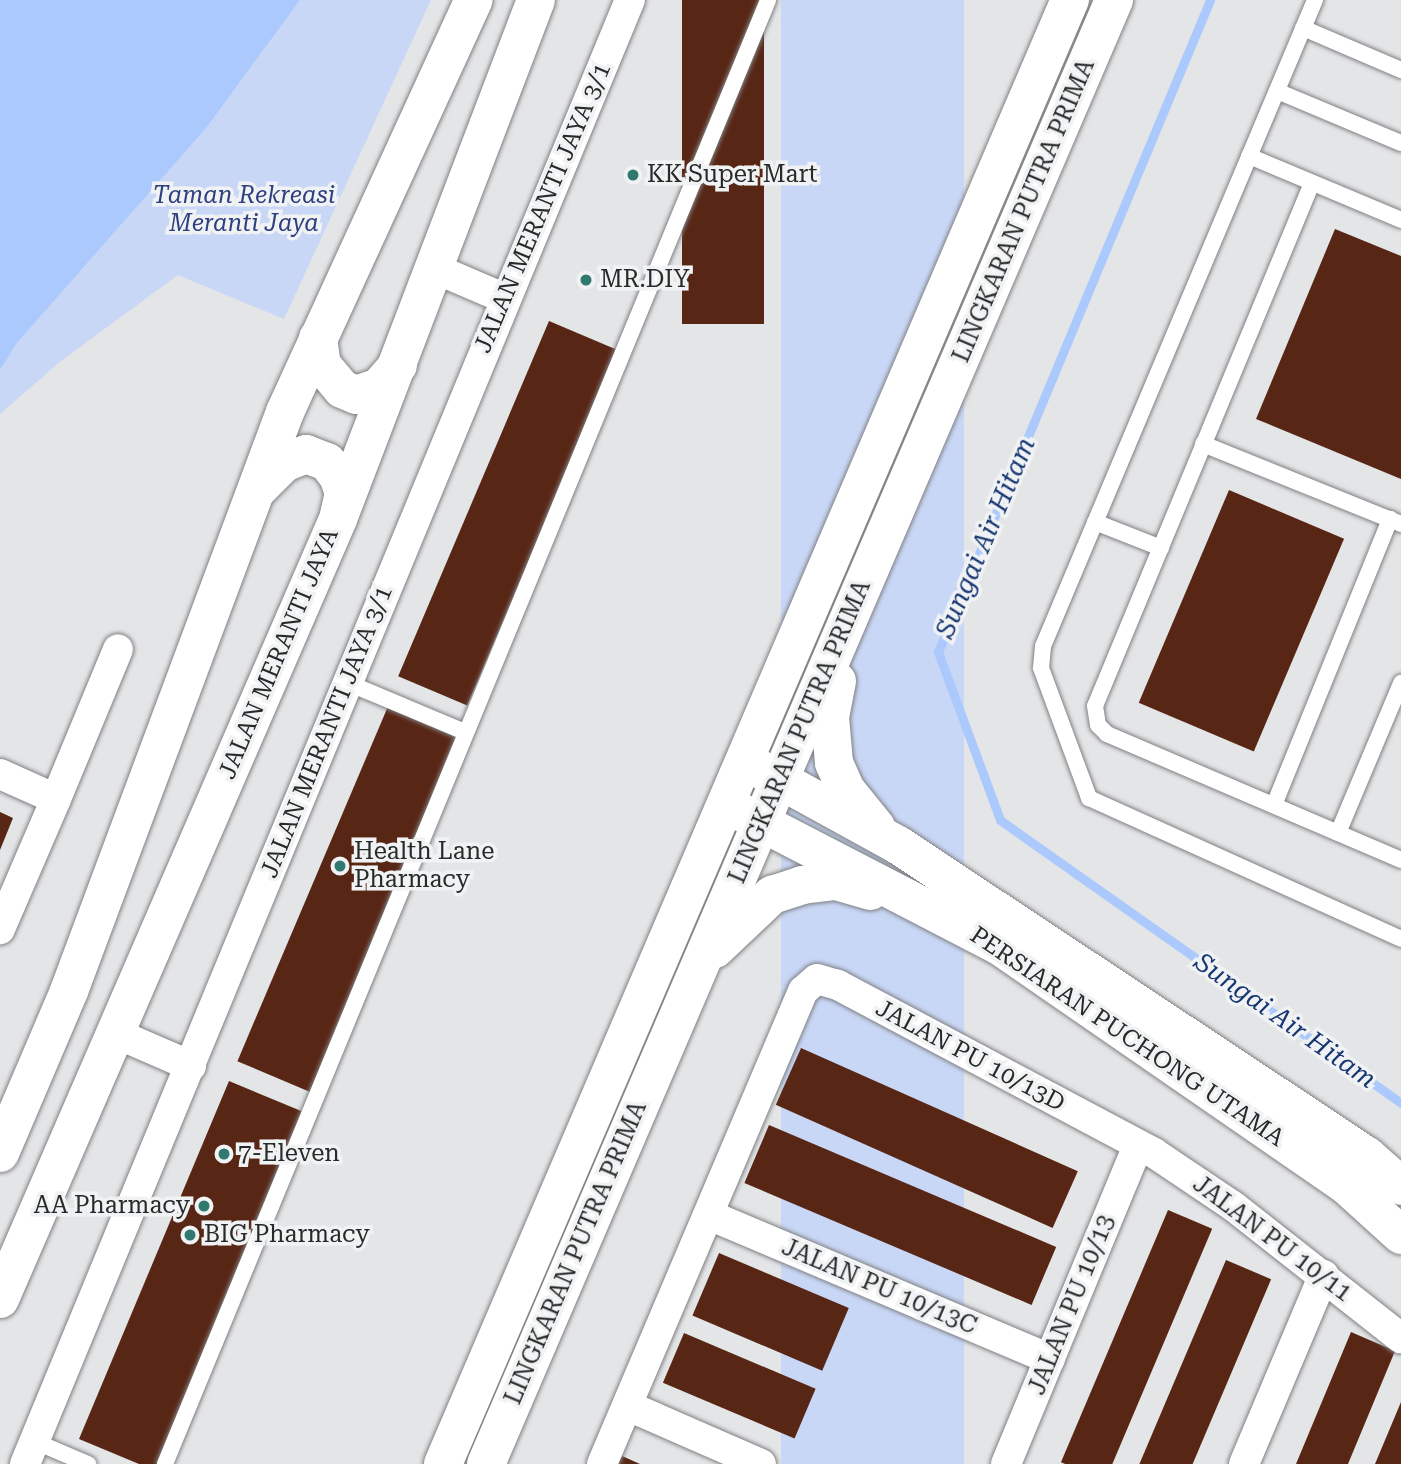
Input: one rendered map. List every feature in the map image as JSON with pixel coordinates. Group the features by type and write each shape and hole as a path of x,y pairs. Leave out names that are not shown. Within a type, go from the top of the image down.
{"street":[{"path":"0,1153 69,991 253,495 318,338 474,0"},
{"name":"JALAN MERANTI JAYA","path":"0,1299 338,519 436,269 536,0"},
{"name":"JALAN MERANTI JAYA 3/1","path":"29,1452 630,0"},
{"name":"LINGKARAN PUTRA PRIMA","path":"443,1464 1070,0"},
{"name":"LINGKARAN PUTRA PRIMA","path":"486,1464 1114,0"},
{"path":"436,269 506,299"},
{"path":"318,338 322,365 342,389 356,395 379,387 398,365"},
{"path":"253,495 284,463 306,454 327,463 338,476 344,493 338,519"},
{"path":"851,617 830,717 834,763 846,790 886,838"},
{"path":"0,929 118,649"},
{"name":"PERSIARAN PUCHONG UTAMA","path":"744,761 886,838 1367,1156 1401,1186"},
{"path":"0,774 56,799"},
{"name":"PERSIARAN PUCHONG UTAMA","path":"725,804 998,945 1348,1186 1401,1235"},
{"path":"700,965 772,895 802,884 836,881 924,906"},
{"name":"JALAN PU 10/13D","path":"709,1215 803,991 817,979 838,985 1138,1145"},
{"path":"115,1032 191,1066"},
{"name":"JALAN PU 10/11","path":"1138,1145 1233,1206 1401,1338"},
{"name":"JALAN PU 10/13","path":"1006,1464 1138,1145"},
{"path":"602,1464 709,1215"},
{"name":"JALAN PU 10/13C","path":"709,1215 1050,1359"},
{"path":"1244,1464 1324,1275"},
{"path":"628,1406 761,1464"}],"lane":[{"path":"165,1464 768,0"},
{"path":"1315,0 1043,646 1041,668 1090,798 1401,939"},
{"path":"1303,28 1401,70"},
{"path":"1277,91 1401,143"},
{"path":"1249,156 1401,220"},
{"path":"1312,183 1095,706 1098,725 1107,734 1401,860"},
{"path":"1203,444 1396,522 1274,805"},
{"path":"1095,522 1161,548"},
{"path":"348,682 465,732"},
{"path":"1338,833 1401,683"},
{"path":"29,1452 88,1464"}],"green space":[{"name":"Taman Rekreasi Meranti Jaya","path":"300,0 431,0 284,319 178,275 61,361 0,414 0,370 17,343 207,127"},
{"path":"781,0 964,0 964,1464 781,1464"}],"shaded area":[{"path":"0,0 300,0 207,127 17,343 0,370"}],"building":[{"path":"682,0 764,0 764,324 682,324"},
{"path":"1335,229 1401,256 1401,479 1256,419"},
{"path":"549,321 618,350 467,706 398,676"},
{"path":"1229,490 1344,539 1254,751 1139,703"},
{"path":"389,704 462,735 310,1092 237,1061"},
{"path":"0,812 13,818 0,850"},
{"path":"801,1048 1078,1171 1053,1228 776,1105"},
{"path":"229,1081 306,1113 159,1464 139,1464 79,1439"},
{"path":"769,1125 1056,1247 1032,1305 744,1183"},
{"path":"1168,1210 1212,1229 1112,1464 1061,1462"},
{"path":"719,1253 849,1308 822,1371 692,1316"},
{"path":"1226,1260 1271,1279 1193,1464 1139,1464"},
{"path":"1351,1332 1395,1351 1348,1464 1296,1464"},
{"path":"684,1333 816,1389 795,1439 663,1383"},
{"path":"1401,1402 1401,1464 1375,1464"},
{"path":"622,1456 640,1464 618,1464"}],"waterway":[{"name":"Sungai Air Hitam","path":"1210,0 938,652 1000,820 1401,1103"}],"place":[{"name":"KK Super Mart","path":"633,175"},
{"name":"MR.DIY","path":"586,280"},
{"name":"Health Lane Pharmacy","path":"340,866"},
{"name":"7-Eleven","path":"224,1154"},
{"name":"AA Pharmacy","path":"204,1206"},
{"name":"BIG Pharmacy","path":"190,1235"}]}
